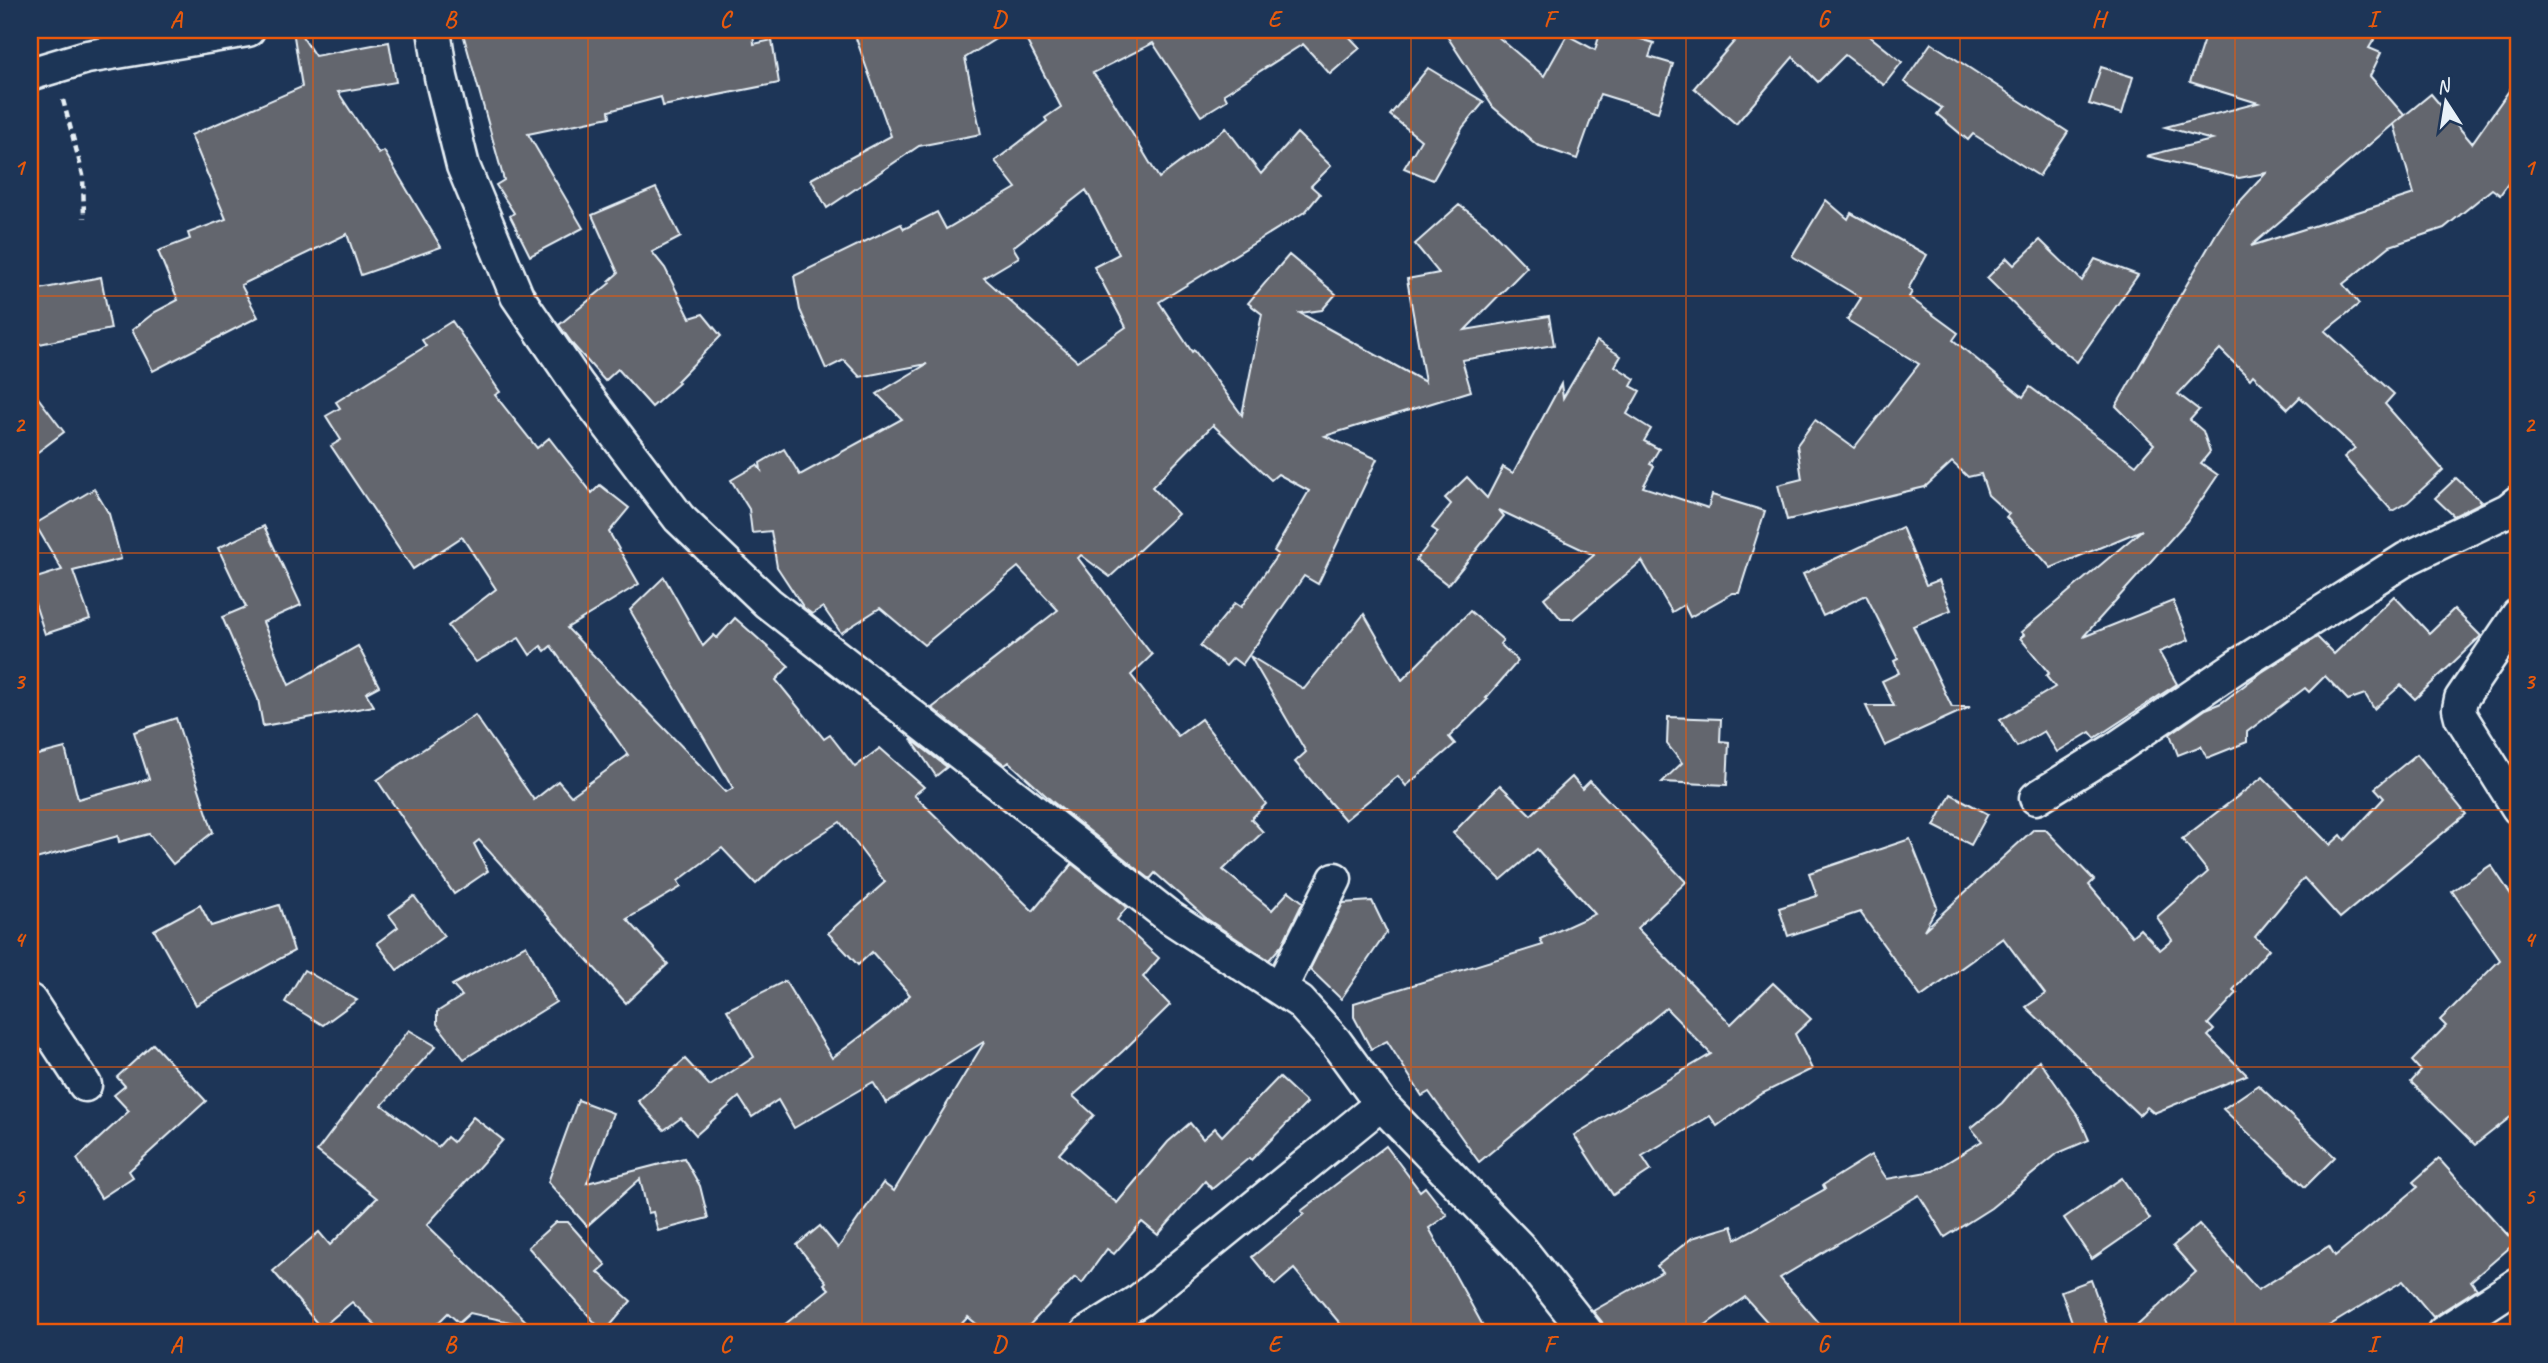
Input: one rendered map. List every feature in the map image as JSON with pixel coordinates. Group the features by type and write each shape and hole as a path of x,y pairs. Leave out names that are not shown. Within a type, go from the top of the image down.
{"street":[{"path":"42,70 87,57 248,30"},
{"path":"434,30 441,77 463,166 516,296 578,385 679,518 768,603 1168,916 1253,972 1281,987 1300,1002 1319,1022 1381,1104 1519,1247 1587,1333"},
{"path":"2036,798 2406,559 2515,514"},
{"path":"2518,615 2460,699 2459,709 2461,718 2518,808"},
{"path":"1281,987 1335,879"},
{"path":"30,1000 85,1085"},
{"path":"1087,1333 1140,1300 1381,1104"},
{"path":"2442,1333 2518,1284"}],"path":[{"path":"42,70 83,175 84,218"}],"building":[{"path":"293,30 298,30 315,56 389,42 396,82 338,92 379,154 384,151 441,247 361,275 347,234 241,285 258,317 153,371 132,330 155,312 178,300 158,251 190,239 188,233 226,219 191,135 302,87"},
{"path":"462,30 753,30 754,44 772,40 779,83 663,106 661,97 609,111 610,117 528,134 583,228 530,256 510,216 514,213 496,185 504,180"},
{"path":"853,30 1010,30 965,58 981,134 919,146 827,208 811,179 891,136"},
{"path":"1021,30 1343,30 1360,48 1330,74 1303,44 1224,94 1227,100 1201,116 1153,43 1093,73 1159,178 1226,128 1261,174 1297,133 1331,166 1311,186 1320,194 1306,211 1159,302 1192,352 1194,350 1242,415 1262,314 1248,303 1289,255 1336,294 1322,310 1300,313 1425,382 1407,279 1439,273 1415,244 1459,205 1486,225 1527,267 1465,330 1549,316 1554,345 1462,360 1471,391 1325,436 1377,459 1318,584 1304,576 1242,665 1233,658 1226,666 1200,646 1235,603 1241,607 1278,554 1274,551 1309,491 1278,474 1271,480 1213,425 1152,487 1178,514 1110,577 1081,555 1078,558 1152,655 1131,675 1178,736 1201,719 1266,804 1251,819 1263,832 1223,870 1272,910 1289,891 1303,902 1282,945 1269,960 1207,919 1155,873 1150,879 1053,802 1009,762 1005,765 932,708 1058,610 1018,567 924,645 880,608 841,633 823,607 812,614 804,608 777,567 771,531 752,533 749,509 731,480 757,465 761,470 760,463 784,449 800,475 902,419 877,394 927,364 860,377 844,360 826,369 800,310 794,276 901,224 904,229 937,212 946,229 1016,188 995,161 1061,107","holes":["1086,190 1119,254 1094,267 1126,327 1077,361 984,278 1019,257 1013,247"]},
{"path":"1443,30 1490,30 1544,76 1567,35 1595,50 1601,30 1610,30 1654,43 1649,57 1673,64 1658,112 1600,94 1577,159 1537,145 1493,107"},
{"path":"1744,30 1872,30 1867,34 1902,62 1884,85 1845,55 1818,82 1793,57 1736,124 1694,88"},
{"path":"2207,30 2380,30 2369,48 2381,53 2370,76 2404,115 2251,246 2414,194 2394,124 2431,94 2472,143 2518,78 2518,169 2500,195 2492,189 2444,228 2390,246 2343,284 2359,304 2325,331 2394,394 2385,404 2443,470 2408,502 2392,511 2344,457 2355,448 2300,397 2288,409 2253,375 2250,379 2220,349 2178,394 2199,410 2190,420 2203,431 2210,452 2201,463 2218,475 2187,521 2083,637 2173,601 2189,640 2159,652 2177,684 2095,738 2090,732 2057,752 2044,731 2017,747 2000,720 2055,687 2046,676 2049,673 2020,638 2024,635 2021,632 2142,530 2051,568 2006,517 2009,514 1988,495 1981,474 1968,477 1952,462 1925,487 1787,520 1778,485 1802,479 1797,445 1815,420 1854,448 1919,364 1847,320 1861,298 1792,256 1826,200 1848,219 1851,213 1927,255 1908,289 1912,292 1909,297 1958,333 1953,340 2023,397 2030,387 2136,465 2154,444 2116,406 2216,234 2232,210 2266,173 2239,178 2146,156 2212,140 2165,127 2258,103 2190,82"},
{"path":"1931,43 2068,132 2039,176 1973,134 1968,140 1937,114 1942,108 1904,82"},
{"path":"2101,67 2133,77 2122,114 2089,104"},
{"path":"1428,68 1484,102 1463,127 1433,180 1404,168 1421,140 1390,115"},
{"path":"656,188 681,237 652,252 665,268 690,318 703,314 721,336 677,381 679,383 652,407 618,369 605,381 559,325 610,283 618,273 592,215"},
{"path":"2040,240 2082,281 2095,259 2138,275 2077,362 2050,340 1987,278 2007,258 2014,265"},
{"path":"101,277 111,329 30,346 30,291"},
{"path":"452,321 500,392 495,395 537,448 549,438 592,493 600,485 629,508 609,532 639,584 567,628 726,792 733,788 630,610 664,577 703,646 714,635 717,638 735,618 789,666 776,680 824,739 830,735 855,767 880,748 924,787 914,795 1033,911 1072,864 1127,907 1117,920 1159,958 1143,977 1170,1005 1073,1096 1094,1115 1059,1154 1117,1203 1168,1142 1190,1123 1203,1139 1215,1128 1222,1136 1279,1077 1307,1103 1251,1160 1249,1158 1212,1189 1205,1181 1158,1235 1142,1222 1114,1254 1107,1249 1082,1283 1075,1277 1022,1333 987,1333 968,1317 953,1333 774,1333 829,1289 797,1245 820,1226 838,1248 883,1183 894,1191 985,1041 886,1103 873,1082 794,1128 778,1100 752,1117 739,1097 696,1135 681,1118 664,1130 638,1101 685,1059 710,1086 754,1057 727,1010 785,981 832,1058 888,1016 910,995 872,952 858,965 828,933 885,882 840,822 784,858 756,884 722,848 678,881 681,887 627,919 668,964 626,1003 479,840 474,844 488,871 454,894 377,780 475,715 534,800 558,781 571,796 628,755 551,646 545,651 541,646 530,655 519,638 476,662 448,626 496,589 462,537 413,569 331,446 341,440 326,416 340,408 336,402 426,346 422,340"},
{"path":"1597,341 1621,356 1615,366 1635,379 1631,386 1640,391 1627,414 1651,429 1644,441 1659,449 1650,464 1654,466 1643,487 1708,508 1712,495 1765,511 1739,593 1733,593 1690,617 1684,605 1672,612 1642,561 1573,619 1561,619 1544,598 1594,555 1499,510 1504,516 1448,585 1416,560 1438,532 1432,528 1451,504 1445,498 1467,477 1487,498 1503,467 1513,473 1561,384 1563,398"},
{"path":"30,387 64,432 30,458"},
{"path":"2456,478 2482,502 2454,516 2435,498"},
{"path":"94,489 109,514 121,559 73,571 90,619 45,634 30,589 30,580 62,570 35,524"},
{"path":"264,526 301,605 263,622 289,685 358,646 379,686 366,693 374,706 263,726 258,699 222,617 246,607 218,548"},
{"path":"1902,527 1926,585 1939,580 1951,610 1913,626 1952,707 1970,707 1885,746 1866,706 1894,706 1882,681 1899,673 1894,661 1898,659 1866,595 1823,616 1803,574"},
{"path":"2394,596 2429,633 2454,609 2481,636 2415,699 2401,685 2374,709 2365,694 2348,700 2325,676 2309,692 2305,688 2247,732 2247,742 2207,758 2201,746 2178,755 2170,734 2206,709 2221,703 2262,672 2317,637 2334,654"},
{"path":"1470,611 1503,640 1500,644 1518,661 1486,698 1488,699 1449,737 1455,744 1406,786 1398,776 1345,820 1295,762 1306,752 1250,656 1304,689 1364,614 1402,680"},
{"path":"1668,717 1721,719 1720,741 1729,742 1727,785 1662,782 1682,763 1667,744"},
{"path":"176,718 213,832 173,864 149,834 119,842 118,836 36,859 30,835 30,757 65,748 78,799 149,779 134,732"},
{"path":"911,739 947,767 936,776"},
{"path":"2417,754 2466,814 2340,918 2304,878 2255,937 2269,949 2233,990 2237,993 2208,1024 2214,1030 2208,1036 2247,1075 2154,1113 2147,1107 2139,1115 2026,1007 2045,994 2003,938 1921,997 1860,912 1788,936 1779,908 1817,896 1809,873 1910,839 1937,907 1924,930 2034,829 2045,829 2094,880 2089,885 2132,936 2140,929 2160,950 2172,940 2157,917 2208,872 2182,839 2263,777 2330,845 2341,835 2345,840 2384,798 2375,788"},
{"path":"1572,777 1582,789 1590,781 1686,882 1637,928 1731,1024 1773,983 1811,1019 1795,1034 1812,1069 1759,1095 1717,1126 1710,1116 1642,1156 1651,1170 1613,1195 1574,1135 1711,1054 1666,1008 1479,1162 1429,1092 1422,1096 1387,1041 1371,1049 1354,1017 1354,1003 1543,945 1540,939 1595,914 1537,849 1501,880 1453,833 1500,785 1531,815"},
{"path":"1951,794 1988,814 1971,845 1934,826"},
{"path":"2491,865 2518,905 2518,1111 2475,1145 2411,1082 2421,1071 2412,1061 2446,1026 2440,1020 2500,960 2452,891"},
{"path":"414,896 444,936 397,970 377,943 398,927 389,915"},
{"path":"1372,901 1387,932 1341,999 1310,969 1343,903"},
{"path":"200,905 211,926 279,905 294,951 196,1005 154,930"},
{"path":"526,945 556,1002 464,1059 437,1024 437,1012 462,996 452,985"},
{"path":"304,970 357,1000 323,1025 285,1002"},
{"path":"409,1030 436,1046 382,1105 438,1147 447,1137 453,1142 473,1117 503,1140 427,1225 532,1327 470,1313 459,1323 448,1313 428,1333 384,1333 352,1302 321,1328 273,1271 319,1232 330,1245 377,1198 317,1151"},
{"path":"153,1044 206,1101 129,1171 133,1177 101,1198 77,1159 129,1111 114,1095 125,1086 117,1077"},
{"path":"2039,1060 2079,1117 2089,1140 2058,1153 1991,1208 1945,1237 1919,1195 1780,1278 1828,1333 1777,1333 1745,1297 1694,1333 1605,1333 1602,1322 1593,1311 1662,1272 1657,1266 1692,1238 1732,1226 1736,1239 1825,1189 1823,1185 1871,1155 1887,1179 1933,1171 1982,1141 1971,1128 2002,1103"},
{"path":"2258,1085 2335,1157 2305,1187 2223,1109"},
{"path":"578,1100 613,1113 587,1183 684,1158 700,1186 708,1218 658,1231 653,1212 648,1213 640,1179 587,1226 548,1182"},
{"path":"1386,1146 1420,1191 1425,1187 1447,1215 1429,1228 1487,1333 1348,1333 1294,1269 1275,1285 1252,1257 1304,1214 1301,1211"},
{"path":"2439,1159 2515,1243 2471,1281 2477,1289 2433,1317 2403,1281 2317,1333 2129,1333 2196,1272 2173,1246 2199,1224 2258,1290 2329,1246 2335,1256 2418,1187 2413,1182"},
{"path":"2122,1178 2150,1219 2092,1259 2064,1218"},
{"path":"556,1222 568,1222 606,1265 598,1272 631,1301 604,1333 528,1247"},
{"path":"2091,1280 2110,1333 2076,1333 2061,1291"}]}
